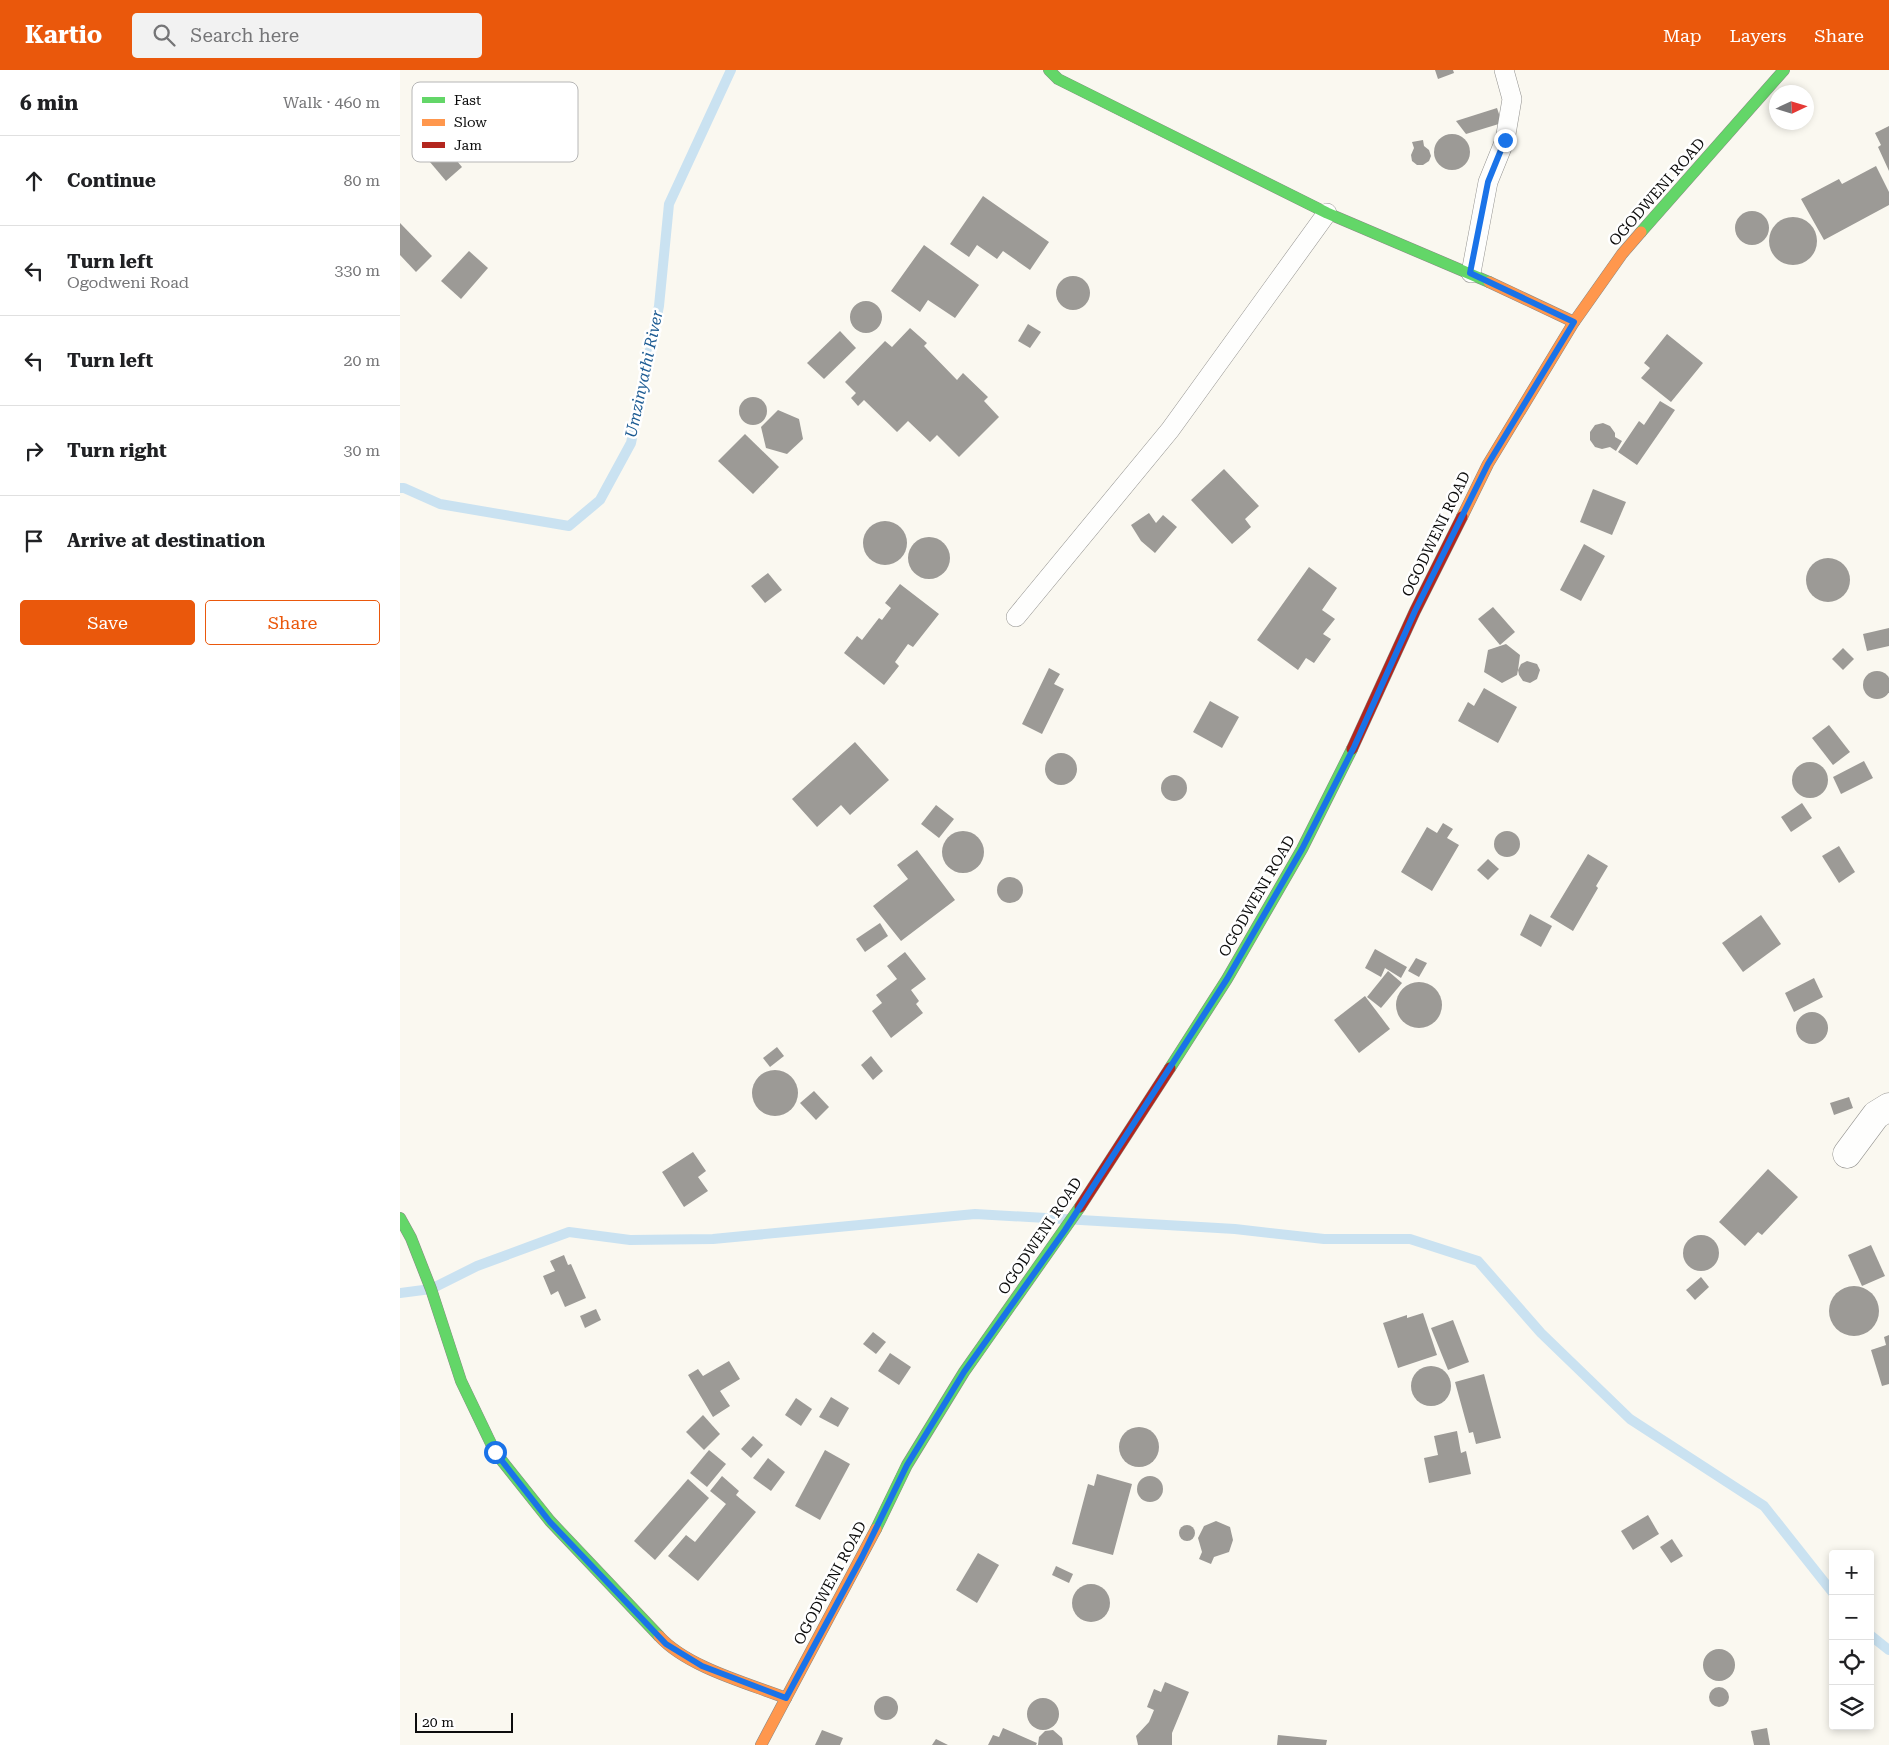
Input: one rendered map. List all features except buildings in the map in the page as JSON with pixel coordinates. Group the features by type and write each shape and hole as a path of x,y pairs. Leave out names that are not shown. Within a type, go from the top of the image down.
{"street":[{"path":"1049,70 1058,79 1327,213 1470,273 1574,322"},
{"name":"OGODWENI ROAD","path":"761,1745 862,1557 917,1448 964,1372 1065,1230 1227,979 1298,857 1354,747 1415,611 1488,464 1574,322 1622,254 1784,70"},
{"path":"1847,1154 1876,1115 1889,1107"},
{"path":"400,1218 411,1238 431,1290 461,1381 495,1452 550,1522 666,1644 702,1666 786,1698"}],"lane":[{"path":"1470,273 1488,182 1505,140 1512,99 1504,70"},
{"path":"1016,617 1170,430 1327,213"}],"waterway":[{"name":"Umzinyathi River","path":"400,488 440,504 569,526 600,500 631,443 659,306 669,204 731,70"},
{"path":"400,1293 431,1289 477,1266 569,1232 630,1240 713,1239 975,1214 1235,1229 1324,1239 1410,1239 1478,1261 1541,1333 1630,1419 1764,1506 1829,1588"},
{"path":"1874,1638 1889,1650"}],"traffic: fast":[{"path":"1049,70 1058,79 1327,213 1489,282"},
{"path":"1641,232 1784,70"},
{"path":"1170,1068 1227,979 1302,849 1352,749"},
{"path":"876,1529 907,1465 964,1372 1080,1207"},
{"path":"400,1218 411,1238 431,1289 461,1381 495,1452 550,1521 659,1636"}],"traffic: slow":[{"path":"1462,517 1488,464 1574,322 1622,254 1641,232"},
{"path":"1489,282 1574,322"},
{"path":"761,1745 876,1529"},
{"path":"659,1636 685,1657 701,1665 786,1698"}],"traffic: jam":[{"path":"1352,749 1415,611 1462,517"},
{"path":"1080,1207 1170,1068"}],"route":[{"path":"495,1452 550,1522 666,1644 702,1666 786,1698 862,1557 907,1465 964,1372 1065,1230 1137,1115 1227,979 1302,849 1354,747 1415,611 1488,464 1574,322 1470,273 1488,182 1505,140"}]}
